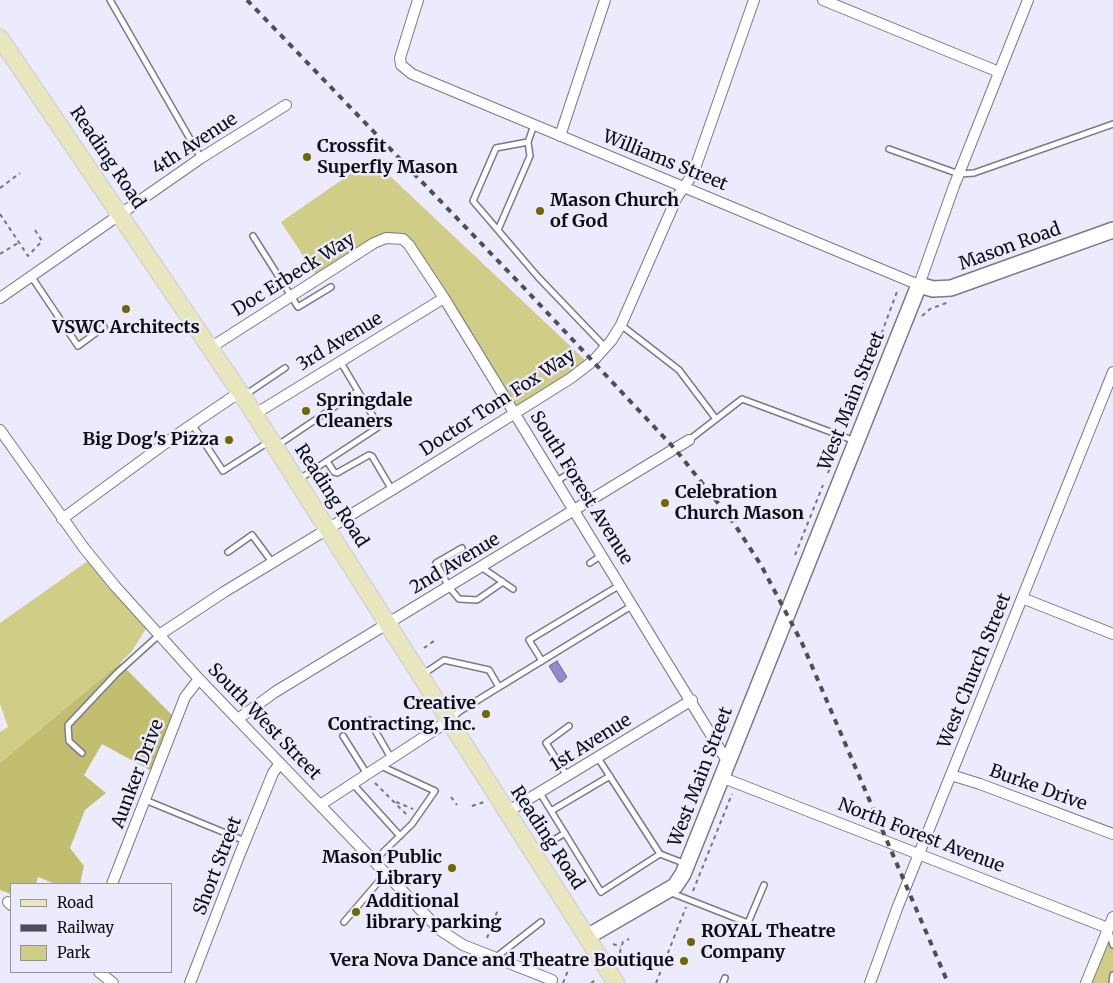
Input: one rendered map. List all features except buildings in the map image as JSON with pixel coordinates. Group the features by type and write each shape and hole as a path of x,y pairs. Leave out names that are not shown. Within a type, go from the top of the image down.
{"main road":[{"name":"Reading Road","path":"0,38 241,394 616,983"},
{"name":"Mason Road","path":"919,284 933,289 952,288 1113,230"},
{"name":"West Main Street","path":"587,937 675,886 687,865 919,284"}],"street":[{"name":"Williams Street","path":"418,0 401,50 401,65 405,70 422,79 684,188 904,276 919,284"},
{"path":"560,136 605,0"},
{"name":"Doctor Tom Fox Way","path":"159,635 272,562 395,489 515,413 584,368 606,347 621,325 667,218 693,174 754,0"},
{"path":"823,0 999,72"},
{"name":"West Main Street","path":"919,284 959,174 1028,0"},
{"name":"4th Avenue","path":"0,298 201,158 286,105"},
{"name":"Doc Erbeck Way","path":"210,348 374,243 386,238 399,238"},
{"name":"South Forest Avenue","path":"399,238 409,245 444,298 692,700 727,761"},
{"name":"3rd Avenue","path":"254,414 444,298"},
{"name":"West Church Street","path":"870,983 951,775 1113,372"},
{"path":"62,518 192,424 241,394"},
{"name":"South West Street","path":"0,430 62,518 115,586 199,679 446,934 495,958 552,982"},
{"name":"2nd Avenue","path":"238,719 275,692 689,440"},
{"path":"1022,598 1113,634"},
{"name":"Aunker Drive","path":"112,883 185,697 199,679"},
{"name":"1st Avenue","path":"507,812 692,700"},
{"path":"320,805 353,783 370,777 391,758 450,720"},
{"name":"Short Street","path":"190,983 245,841 280,762"},
{"name":"Burke Drive","path":"951,775 1113,834"},
{"name":"North Forest Avenue","path":"721,777 920,853 1108,928"},
{"path":"1086,983 1113,917"},
{"path":"100,973 113,983"}],"lane":[{"path":"110,0 201,158"},
{"path":"889,148 959,174 974,173 1113,124"},
{"path":"498,230 530,156 528,142 534,125"},
{"path":"528,142 496,148 473,200 538,278 606,347"},
{"path":"253,236 298,307 331,287"},
{"path":"31,276 78,346 104,327"},
{"path":"621,325 679,370 716,419"},
{"path":"297,480 377,428 377,422 340,361"},
{"path":"241,394 285,368"},
{"path":"192,424 223,471 273,444 358,391"},
{"path":"689,440 742,399 855,442"},
{"path":"327,461 334,472 337,473 369,455 372,456 395,489"},
{"path":"557,481 574,470"},
{"path":"228,552 252,535 272,562"},
{"path":"462,548 436,563 449,587 459,599 477,600 503,582"},
{"path":"590,563 602,554"},
{"path":"481,567 513,589"},
{"path":"542,660 529,640 621,585"},
{"path":"450,720 460,711 633,604"},
{"path":"82,753 69,741 68,725 117,673 159,635"},
{"path":"421,675 444,660 489,670 499,687"},
{"path":"369,720 391,758"},
{"path":"567,777 546,742 569,726"},
{"path":"343,736 370,777"},
{"path":"598,758 660,854 687,865"},
{"path":"374,861 412,824 435,791 380,766"},
{"path":"551,811 610,776"},
{"path":"353,783 400,836"},
{"path":"540,793 601,892 660,854"},
{"path":"144,800 245,841"},
{"path":"533,853 565,833"},
{"path":"344,922 386,873"},
{"path":"666,891 748,922 764,885"},
{"path":"495,958 541,922"},
{"path":"1108,928 1113,945"},
{"path":"1112,983 1113,975"}],"path":[{"path":"0,188 20,173"},
{"path":"0,214 28,256 42,242 33,227"},
{"path":"0,254 18,243"},
{"path":"3,246 6,251"},
{"path":"424,648 434,642"},
{"path":"370,777 407,816 414,810 394,802"},
{"path":"656,983 732,794"},
{"path":"451,797 457,805"},
{"path":"472,806 485,802"},
{"path":"487,938 497,912 494,910"},
{"path":"624,960 620,952 621,947 623,942 629,938"},
{"path":"613,944 621,947"},
{"path":"563,983 571,963 584,955"},
{"path":"591,983 594,980"}],"green space":[{"path":"372,159 584,359 584,368 515,413 409,245 394,237 319,280 281,222"},
{"path":"92,558 149,624 132,651 120,663 0,763 0,732 8,727 0,704 0,623"},
{"path":"1108,928 1113,931 1113,983 1087,983"}],"shaded area":[{"path":"557,661 567,677 562,682 559,682 549,666"},
{"path":"120,663 176,719 155,773 102,744 84,775 106,793 85,810 70,848 84,866 80,883 53,883 38,877 36,883 10,883 10,894 0,890 0,763"}],"railway":[{"path":"247,0 526,290 675,449 733,522 761,565 802,643 948,983"}],"place":[{"name":"Crossfit Superfly Mason","path":"307,157"},
{"name":"Mason Church of God","path":"540,211"},
{"name":"VSWC Architects","path":"126,309"},
{"name":"Springdale Cleaners","path":"306,411"},
{"name":"Big Dog's Pizza","path":"229,440"},
{"name":"Celebration Church Mason","path":"665,503"},
{"name":"Creative Contracting, Inc.","path":"486,714"},
{"name":"Mason Public Library","path":"452,868"},
{"name":"Additional library parking","path":"356,912"},
{"name":"ROYAL Theatre Company","path":"691,942"},
{"name":"Vera Nova Dance and Theatre Boutique","path":"684,961"}]}
